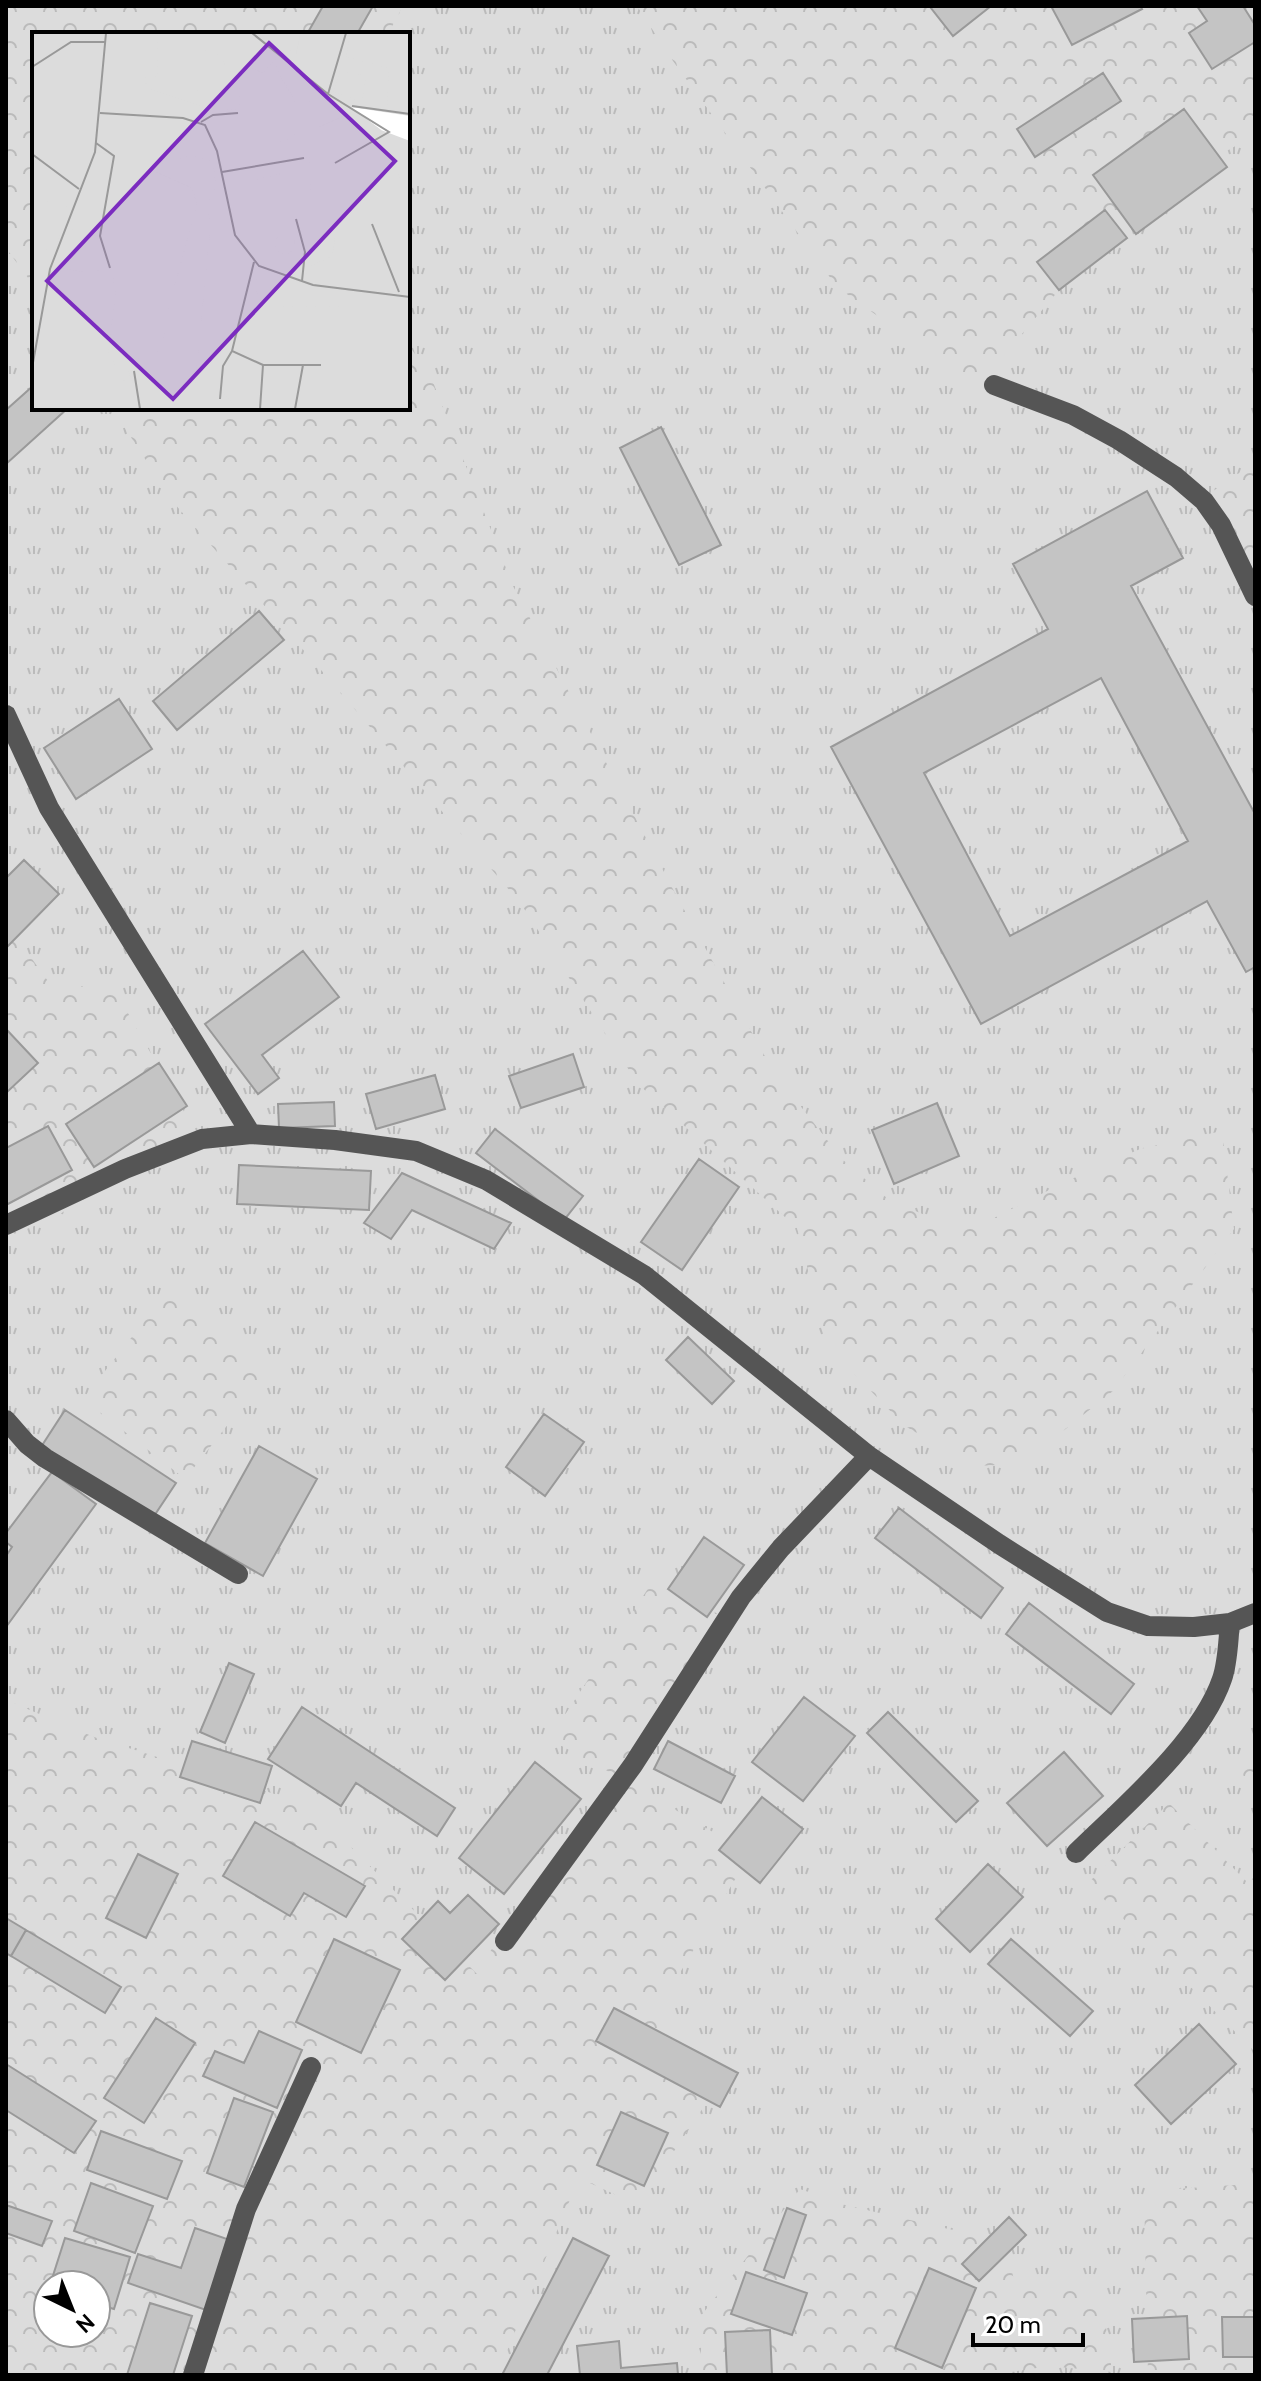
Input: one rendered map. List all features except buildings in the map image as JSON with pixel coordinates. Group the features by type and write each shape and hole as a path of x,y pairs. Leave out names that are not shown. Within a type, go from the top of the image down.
{"street":[{"path":"994,385 1086,421 1176,477 1204,501 1221,525 1255,596"},
{"path":"6,715 49,808 251,1134"},
{"path":"6,1225 125,1169 202,1139 251,1134 335,1140 416,1151 486,1180 644,1275 869,1456 1107,1612 1148,1626 1194,1627 1230,1623 1255,1613"},
{"path":"6,1420 27,1444 45,1458 238,1574"},
{"path":"505,1941 633,1765 741,1597 781,1548 869,1456"},
{"path":"1076,1853 1151,1779 1204,1715 1223,1676 1230,1623"},
{"path":"193,2375 246,2209 311,2067"}],"green space":[{"path":"6,6 1255,6 1255,2375 6,2375"},
{"path":"6,6 403,6 389,32 32,32 32,283 6,248"},
{"path":"637,6 1255,6 1255,135 1168,184 1103,238 977,387 837,287 673,61"},
{"path":"410,347 431,377 513,586 675,893 773,1071 842,1159 888,1199 950,1226 992,1219 1140,1149 1222,1131 1234,1229 1113,1391 1022,1464 973,1466 905,1426 828,1347 797,1228 638,1084 521,904 173,502 113,410 410,410"},
{"path":"1255,462 1255,579 1240,546 1193,505"},
{"path":"6,923 53,988 112,985 195,1131 50,1220 6,1237"},
{"path":"168,1291 270,1371 185,1479 83,1399"},
{"path":"657,1575 727,1620 625,1780 750,1854 658,2010 721,2081 638,2205 579,2178 497,2375 6,2373 6,1700 94,1737 309,1805 477,1974 503,1930 624,1780 549,1739"},
{"path":"1255,1743 1255,1803 1239,1765"},
{"path":"1169,1803 1248,1883 1255,1876 1255,2052 1088,1883"},
{"path":"1255,2180 1255,2375 1148,2375 1144,2191 1250,2184"},
{"path":"800,2189 845,2205 1005,2242 1014,2280 1100,2282 1112,2372 1049,2366 992,2375 699,2375 704,2312"}]}
